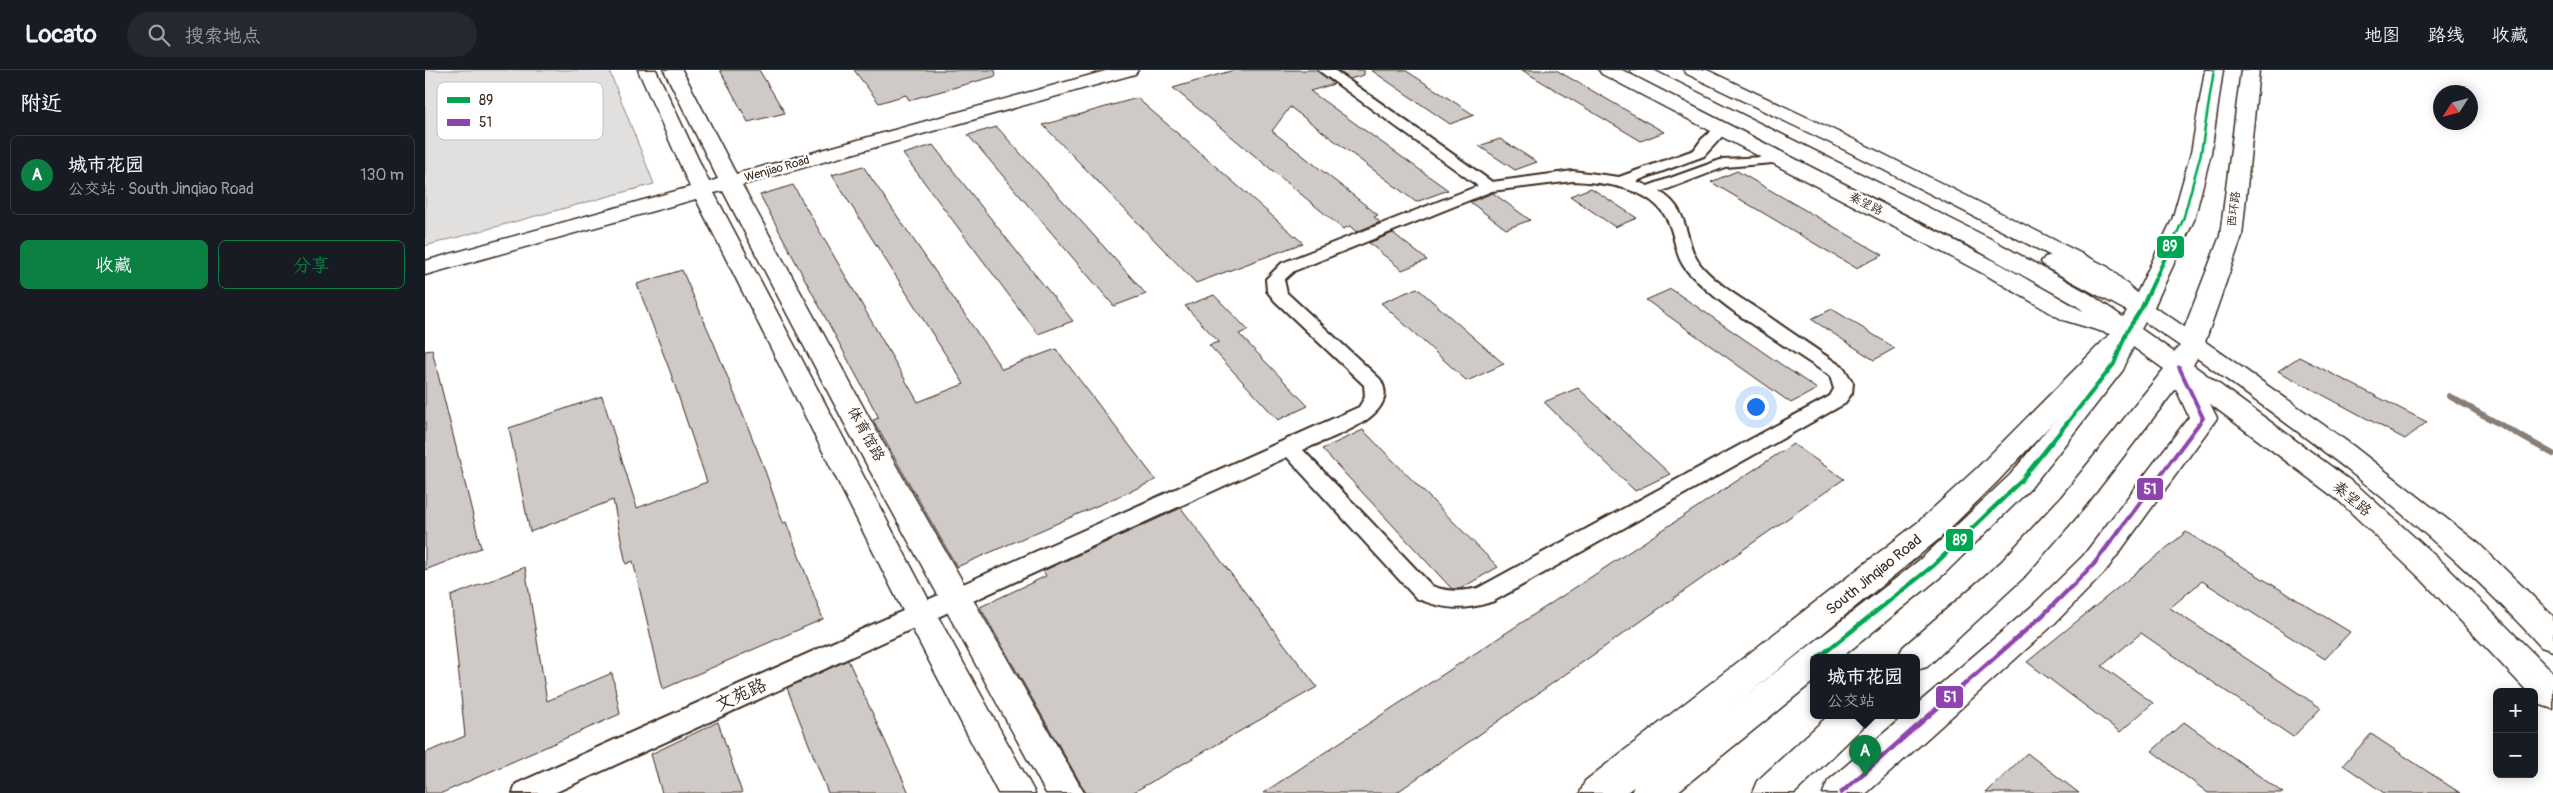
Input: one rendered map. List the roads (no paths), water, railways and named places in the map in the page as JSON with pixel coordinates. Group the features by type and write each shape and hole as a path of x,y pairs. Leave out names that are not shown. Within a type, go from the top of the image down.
{"main road":[{"name":"体育馆路","path":"647,70 955,597 1066,793"},
{"name":"体育馆路","path":"673,70 713,183 920,613 1017,793"},
{"name":"Wenjiao Road","path":"425,268 1105,70"},
{"name":"Wenjiao Road","path":"425,258 713,183 1129,70"},
{"name":"秦望路","path":"1608,70 1994,270 2072,315 2134,320"},
{"name":"秦望路","path":"1639,70 1983,244 2082,300 2134,320"},
{"name":"秦望路","path":"1670,70 1941,202 2134,320 2375,475 2444,531 2535,617 2553,638"},
{"name":"秦望路","path":"1693,70 1851,146 2101,272 2134,320"},
{"path":"2134,320 2183,220 2201,153 2214,70"},
{"name":"西环路","path":"2186,355 2231,236 2250,70"},
{"name":"South Jinqiao Road","path":"1823,654 1933,566 2020,482 2114,364 2134,320"},
{"name":"South Jinqiao Road","path":"1598,793 1928,531 1987,475 2134,320"},
{"name":"秦望路","path":"2186,355 2349,494 2432,571 2553,694"},
{"path":"1918,654 2012,570 2072,503 2186,355"},
{"path":"1841,793 2042,616 2094,564 2203,418 2186,355"},
{"path":"1649,793 1810,664"},
{"path":"1770,793 1849,719"}],"street":[{"path":"1289,447 1424,592 1438,598 1454,601 1470,600 1486,595 1837,400 1843,394 1845,386 1843,379 1837,372 1718,291 1696,271 1683,250 1680,230 1673,212 1647,192 1604,178 1573,176 1489,187 1325,70"},
{"path":"1620,182 1699,153 1707,142 1723,129"},
{"path":"1647,192 1723,163 1780,159"},
{"name":"文苑路","path":"526,793 955,597 1362,415 1371,408 1375,400 1376,391 1373,383 1281,297 1276,291 1275,278 1288,267 1489,187"}],"waterway":[{"path":"2449,396 2553,454"}],"place":[{"name":"城市花园","path":"1865,776"}]}
